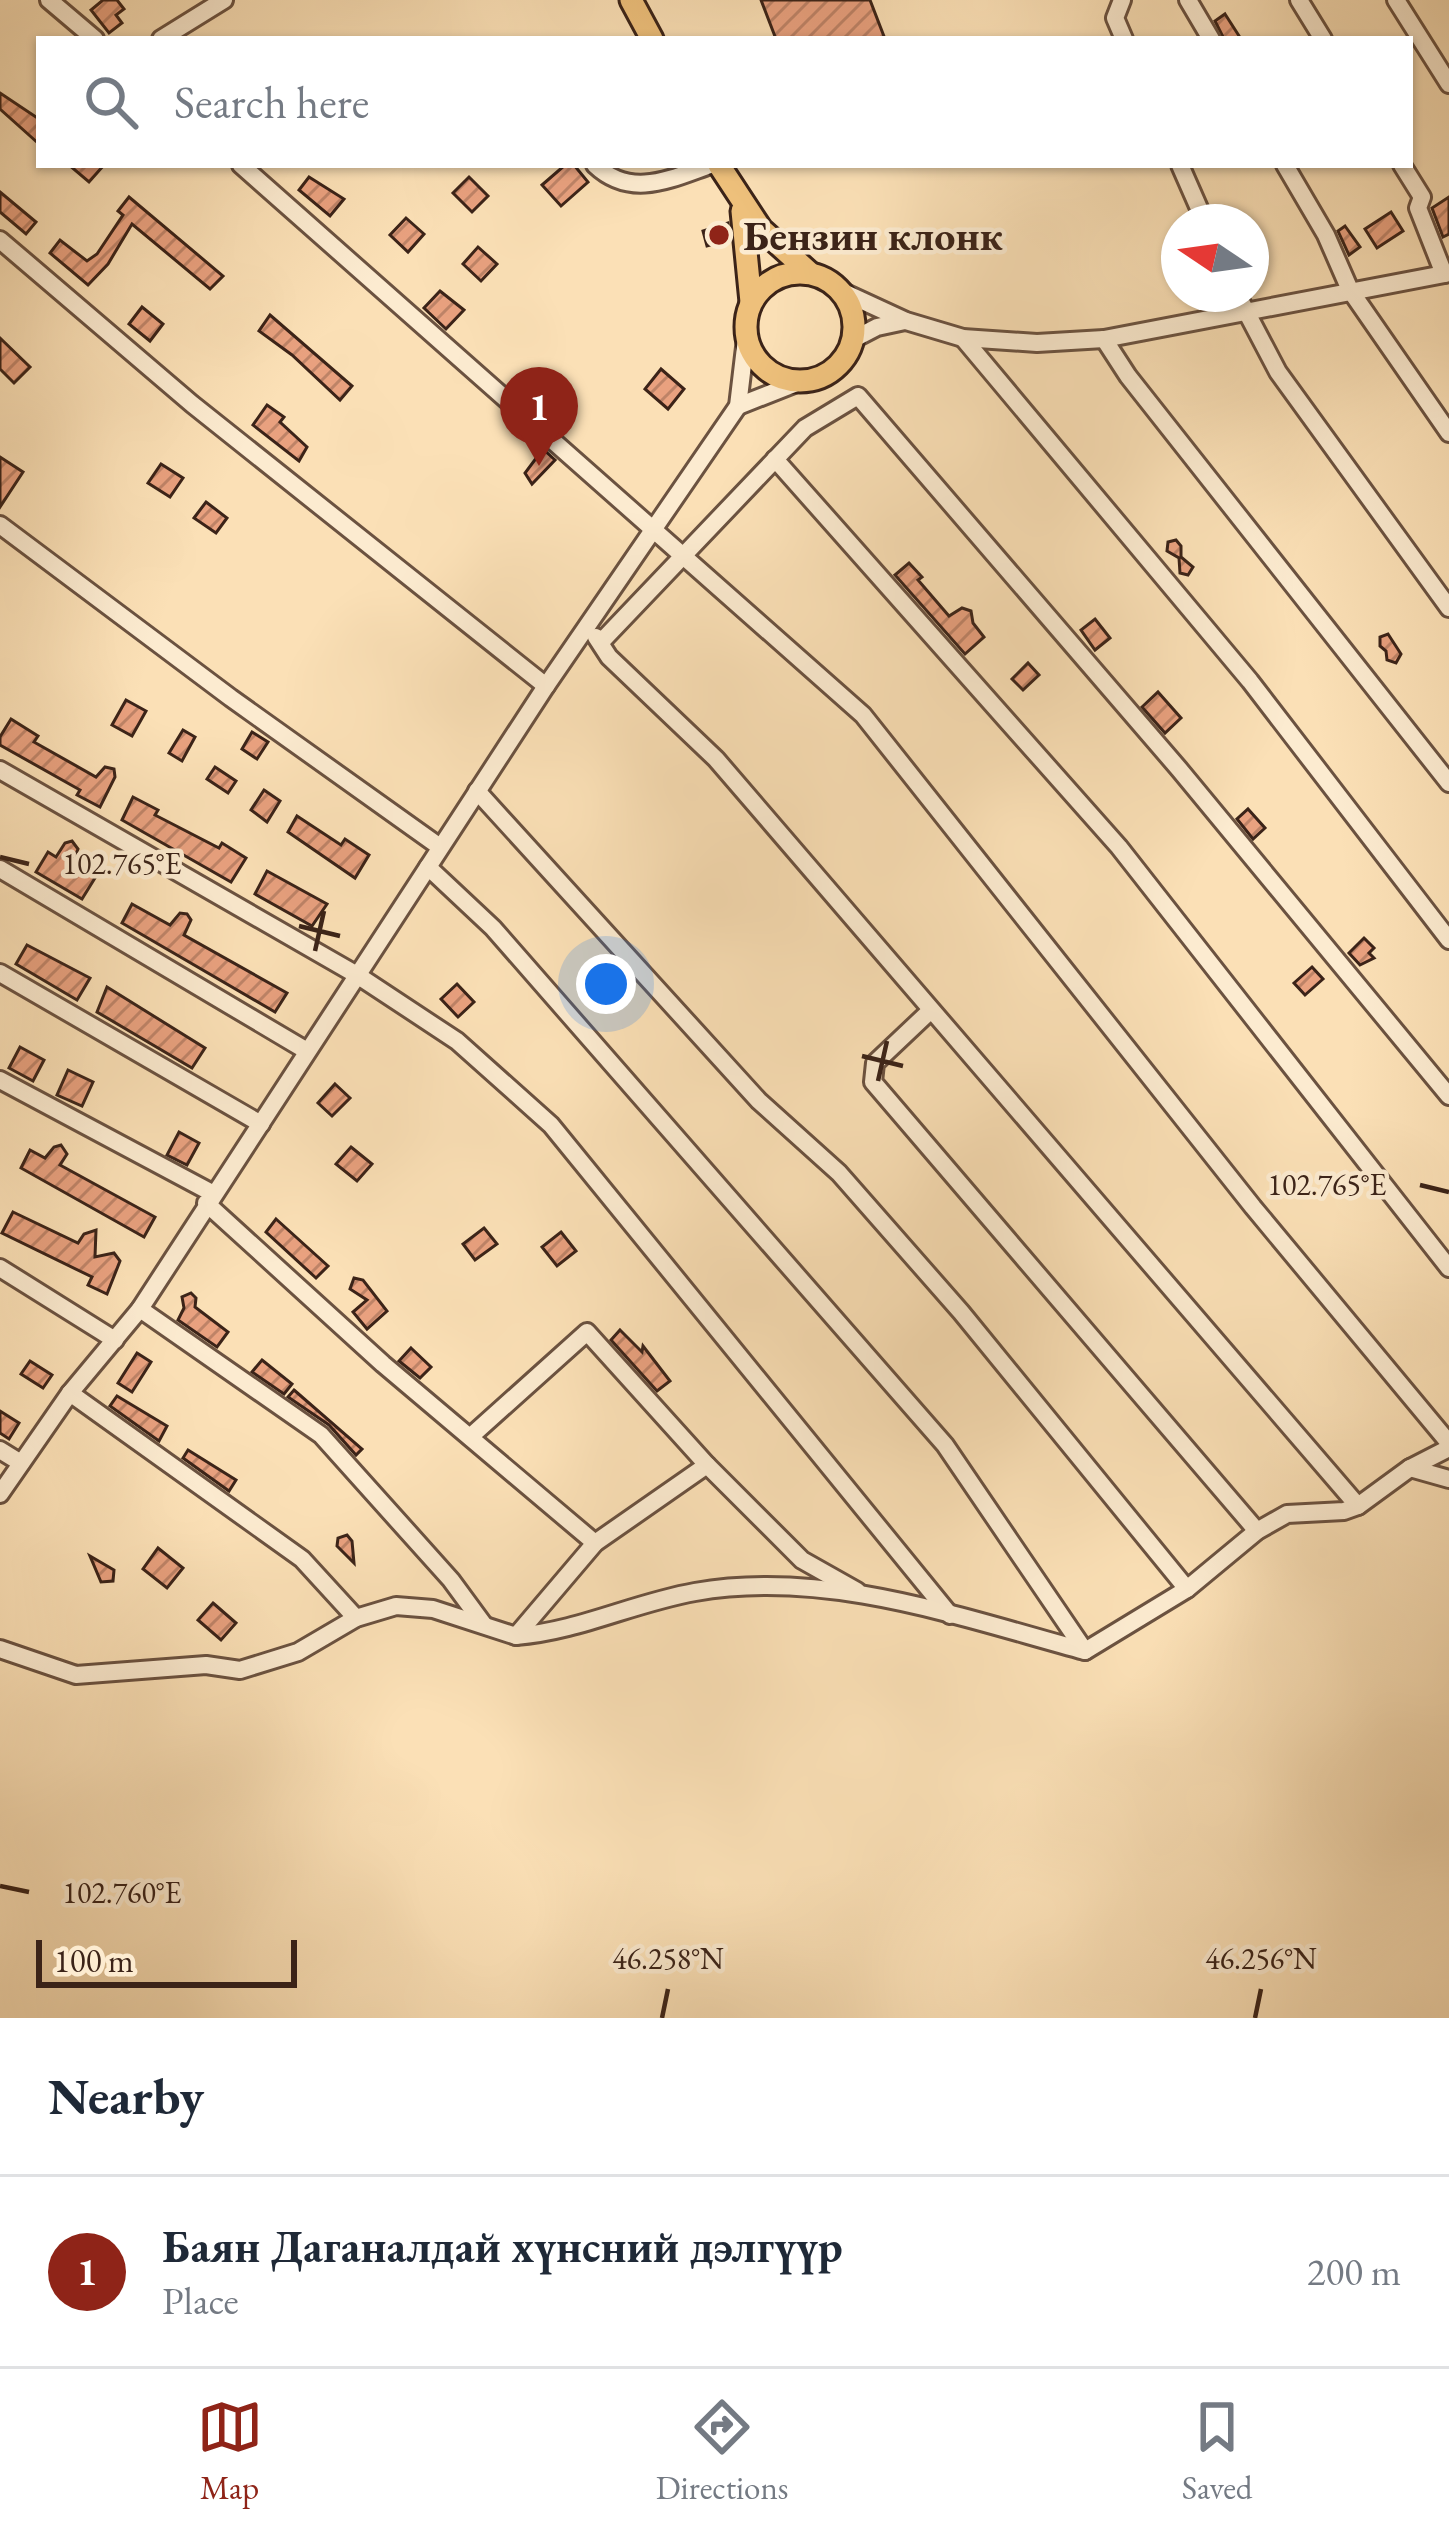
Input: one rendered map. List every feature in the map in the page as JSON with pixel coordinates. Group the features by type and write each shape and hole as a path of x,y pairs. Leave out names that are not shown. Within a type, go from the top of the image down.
{"main road":[{"path":"632,0 650,36"},
{"path":"716,168 760,230 811,274 841,291 850,305 852,340 833,370 799,382 766,370 746,339 746,320 762,287 778,277 811,274"},
{"path":"741,205 751,302"}],"street":[{"path":"49,0 91,36"},
{"path":"166,36 224,0"},
{"path":"1122,0 1114,18 1123,36"},
{"path":"1188,0 1209,36"},
{"path":"1298,0 1321,36"},
{"path":"1396,0 1449,84"},
{"path":"0,1649 76,1675 206,1665 240,1670 298,1652 356,1618 396,1606 433,1609 516,1636 559,1633 693,1592 767,1584 862,1594 1085,1652 1187,1589 1257,1531 1287,1514 1358,1506 1449,1445 1253,1207 863,716 244,168"},
{"path":"598,168 645,188 705,168"},
{"path":"1181,168 1197,204"},
{"path":"1287,168 1327,236 1350,290 1449,433"},
{"path":"841,291 905,321 963,338 1037,343 1104,339 1446,273 1418,208 1422,197 1404,168"},
{"path":"0,240 192,404 546,686"},
{"path":"1246,314 1278,371 1449,608"},
{"path":"852,340 877,327 905,321"},
{"path":"963,338 1250,681 1449,940"},
{"path":"594,636 738,406 746,339"},
{"path":"1104,339 1128,376 1449,783"},
{"path":"738,406 799,382"},
{"path":"0,1494 70,1393 140,1309 546,686 594,636 685,556 805,428 858,397 1179,769 1449,1096"},
{"path":"775,460 1119,847 1449,1268"},
{"path":"0,525 440,848"},
{"path":"594,636 609,657 716,759 1358,1506"},
{"path":"0,770 357,975 457,1041 551,1125 950,1615"},
{"path":"477,791 759,1101 839,1173 961,1312 1187,1589"},
{"path":"428,866 493,928 946,1445 1085,1652"},
{"path":"0,869 308,1051"},
{"path":"0,973 261,1124"},
{"path":"930,1012 875,1063 873,1082 1257,1531"},
{"path":"0,1080 209,1198 470,1437 595,1543"},
{"path":"0,1268 116,1340"},
{"path":"140,1309 321,1435 452,1580 484,1626"},
{"path":"470,1437 586,1331 706,1465 802,1560 862,1594"},
{"path":"70,1393 302,1559 356,1618"},
{"path":"0,1450 21,1463"},
{"path":"516,1636 595,1543 706,1465"},
{"path":"1410,1468 1449,1479"}],"building":[{"path":"103,0 117,0 124,9 116,15 122,23 109,33 91,10"},
{"path":"761,0 870,0 884,36 775,36"},
{"path":"1225,14 1239,36 1222,36 1215,21"},
{"path":"0,93 36,117 36,141 0,109"},
{"path":"73,168 101,168 89,182"},
{"path":"562,168 576,168 588,182 561,206 542,185"},
{"path":"309,177 344,199 330,216 299,190"},
{"path":"469,177 488,196 472,212 453,193"},
{"path":"0,192 36,222 26,234 0,212"},
{"path":"129,197 223,276 210,289 132,224 108,264 88,285 50,253 60,240 87,261 97,254"},
{"path":"1449,197 1449,234 1443,237 1432,208"},
{"path":"1391,212 1403,231 1377,248 1365,229"},
{"path":"406,218 424,234 408,252 390,235"},
{"name":"Бензин клонк","path":"728,223 730,240 707,246 703,231"},
{"path":"1345,226 1360,247 1349,255 1338,231"},
{"path":"478,247 497,264 481,281 463,264"},
{"path":"440,291 464,310 446,329 424,308"},
{"path":"142,307 163,324 150,341 129,324"},
{"path":"270,315 352,386 340,400 259,331"},
{"path":"0,338 30,367 14,383 0,369"},
{"path":"661,369 684,389 668,409 645,389"},
{"path":"267,405 284,417 280,422 307,447 299,461 253,425"},
{"path":"543,449 555,460 532,484 525,473"},
{"path":"0,457 23,472 0,507"},
{"path":"161,464 183,478 170,497 148,483"},
{"path":"206,502 227,518 216,533 194,518"},
{"path":"1176,540 1181,557 1193,567 1188,575 1180,573 1179,558 1167,551 1168,542"},
{"path":"909,563 949,616 962,608 971,611 984,637 965,654 895,575"},
{"path":"1095,619 1110,638 1095,650 1081,630"},
{"path":"1388,634 1401,654 1396,663 1387,660 1380,646 1380,637"},
{"path":"1028,663 1039,675 1023,690 1012,679"},
{"path":"1158,692 1181,718 1165,733 1142,707"},
{"path":"126,700 146,711 132,736 112,725"},
{"path":"11,719 38,736 34,742 96,777 105,767 114,769 115,777 100,807 77,795 80,790 0,745"},
{"path":"183,730 195,737 182,761 169,753"},
{"path":"252,732 268,742 257,759 242,749"},
{"path":"215,767 236,781 228,793 207,779"},
{"path":"264,790 280,801 267,822 251,810"},
{"path":"133,797 158,810 155,815 246,858 231,882 122,820"},
{"path":"1248,809 1265,828 1253,839 1237,819"},
{"path":"297,816 341,845 345,839 369,855 355,878 288,832"},
{"path":"72,841 78,849 72,863 95,878 82,899 36,872 48,852 56,857"},
{"path":"267,871 327,904 312,926 255,894"},
{"path":"132,904 170,925 180,913 187,914 191,920 184,935 287,993 275,1012 122,923"},
{"path":"1364,938 1374,948 1369,953 1374,958 1360,965 1349,953"},
{"path":"27,945 90,978 77,1000 16,964"},
{"path":"1312,967 1323,979 1305,995 1294,983"},
{"path":"457,984 474,1002 458,1017 441,999"},
{"path":"107,987 205,1048 192,1068 97,1012"},
{"path":"20,1047 44,1060 33,1081 9,1068"},
{"path":"68,1070 93,1082 82,1106 57,1095"},
{"path":"335,1084 350,1098 332,1116 318,1103"},
{"path":"179,1132 199,1143 187,1165 167,1155"},
{"path":"61,1145 67,1154 60,1165 155,1217 144,1237 21,1168 30,1150 45,1158"},
{"path":"351,1147 372,1164 357,1181 336,1164"},
{"path":"13,1212 78,1243 84,1234 96,1230 95,1257 114,1253 120,1261 107,1294 88,1285 92,1277 2,1233"},
{"path":"276,1219 328,1266 316,1278 266,1232"},
{"path":"484,1228 497,1244 475,1260 463,1244"},
{"path":"561,1232 576,1251 557,1266 542,1247"},
{"path":"354,1278 363,1280 387,1311 367,1329 353,1312 367,1300 350,1289"},
{"path":"191,1293 195,1307 228,1332 217,1347 178,1320 184,1308 182,1297"},
{"path":"620,1330 642,1352 643,1346 670,1381 657,1391 611,1340"},
{"path":"411,1348 431,1367 420,1378 399,1361"},
{"path":"137,1353 151,1362 132,1392 118,1383"},
{"path":"262,1360 292,1384 284,1394 252,1372"},
{"path":"30,1361 52,1375 43,1388 21,1374"},
{"path":"294,1390 362,1449 356,1455 329,1425 288,1397"},
{"path":"117,1396 167,1426 159,1441 110,1406"},
{"path":"0,1411 19,1423 9,1439 0,1433"},
{"path":"188,1450 236,1480 229,1491 183,1458"},
{"path":"347,1535 354,1563 337,1546 338,1538"},
{"path":"158,1548 183,1568 167,1588 143,1569"},
{"path":"90,1556 114,1570 113,1581 101,1582"},
{"path":"213,1603 236,1623 221,1640 198,1620"}],"place":[{"name":"Бензин клонк","path":"719,235"},
{"name":"Баян Даганалдай хүнсний дэлгүүр","path":"539,466"}]}
